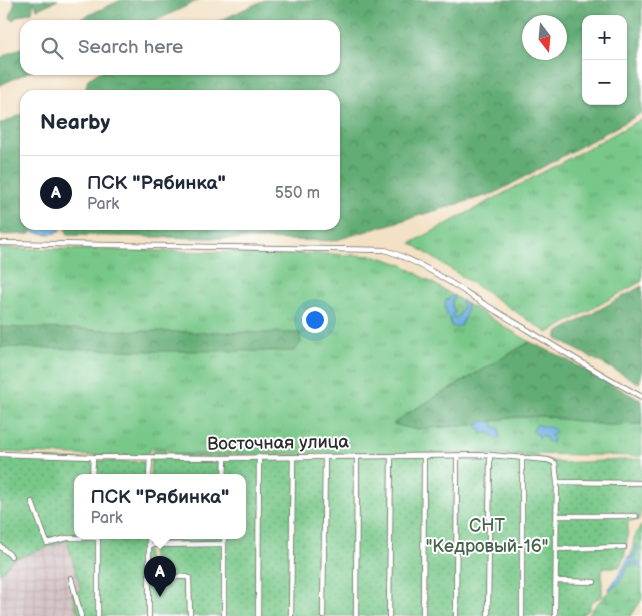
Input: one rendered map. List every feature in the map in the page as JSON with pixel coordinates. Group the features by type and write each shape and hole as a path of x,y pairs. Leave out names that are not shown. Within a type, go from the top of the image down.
{"street":[{"path":"0,243 385,250 429,270 642,396"},
{"name":"Восточная улица","path":"0,454 225,458 490,455 548,460 555,463 557,482"},
{"path":"488,616 490,455"},
{"path":"356,616 357,456"},
{"path":"389,616 391,456"},
{"path":"456,616 457,456"},
{"path":"92,474 93,457"},
{"path":"149,474 150,457"},
{"path":"291,616 293,457"},
{"path":"323,616 325,457"},
{"path":"423,616 424,457"},
{"path":"522,457 522,616"},
{"path":"224,474 225,458"},
{"path":"258,616 259,458"},
{"path":"555,616 557,482 642,483"},
{"path":"32,502 47,543 74,538"},
{"path":"557,516 636,516"},
{"path":"98,539 98,616"},
{"path":"149,539 151,576 149,616"},
{"path":"224,539 224,616"},
{"path":"150,545 224,544"},
{"path":"0,546 11,556"},
{"path":"556,549 624,547"},
{"path":"151,576 189,578 190,616"},
{"path":"71,578 81,616"},
{"path":"556,581 594,582"}],"shaded area":[{"path":"67,540 81,591 79,616 0,616 0,574 12,560"}],"green space":[{"path":"12,0 58,0 37,9 34,1 32,12 18,16 13,20 10,16 15,1"},
{"path":"121,0 199,0 157,20 78,20"},
{"path":"264,0 642,0 642,113 495,193 333,241 68,235 66,230 340,230 340,90 85,90 88,79 95,75 340,75 340,20 222,20"},
{"path":"20,48 20,75 22,75 0,85 0,58"},
{"path":"20,115 20,230 34,230 31,234 0,235 0,124"},
{"path":"642,119 642,281 548,333 411,243"},
{"path":"0,248 332,254 376,256 401,264 530,342 405,415 413,429 473,425 507,418 543,416 605,425 642,424 642,456 485,453 170,454 167,448 152,447 149,452 143,455 98,456 0,452"},
{"path":"642,286 642,373 639,383 557,339 557,333"},
{"path":"0,327 300,333 301,343 294,351 153,351 0,347"},
{"path":"530,342 642,401 642,424 605,425 543,416 507,418 473,425 413,429 393,424 405,415"},
{"name":"СНТ \"Кедровый-16\"","path":"153,449 165,449 167,455 488,454 529,455 561,463 642,459 642,504 639,520 628,521 622,562 619,567 604,567 602,571 602,596 591,602 589,610 580,616 79,616 72,593 81,590 67,540 12,560 0,574 0,457 144,462 146,474 74,474 74,539 146,539 148,579 153,578 151,539 246,539 246,474 150,474"},
{"path":"642,525 642,599 631,616 586,616 619,580 631,555 635,534"}],"water":[{"path":"33,230 60,230 57,233 50,234 34,232"},
{"path":"454,295 452,307 456,312 453,314 454,318 458,317 463,307 462,300 467,305 466,314 461,326 455,327 451,326 445,308 446,300"},
{"path":"484,421 493,422 494,427 499,428 500,437 497,439 488,433 482,434 481,430 476,426"},
{"path":"537,424 554,429 556,433 551,435 552,443 547,441 546,437 542,435 539,438 538,434 534,432 533,430"},
{"path":"636,543 639,549 635,555 635,562 642,564 642,569 630,563 619,583 608,590 623,569 628,556 631,559 636,549"}],"place":[{"name":"ПСК \"Рябинка\"","path":"160,597"}]}
